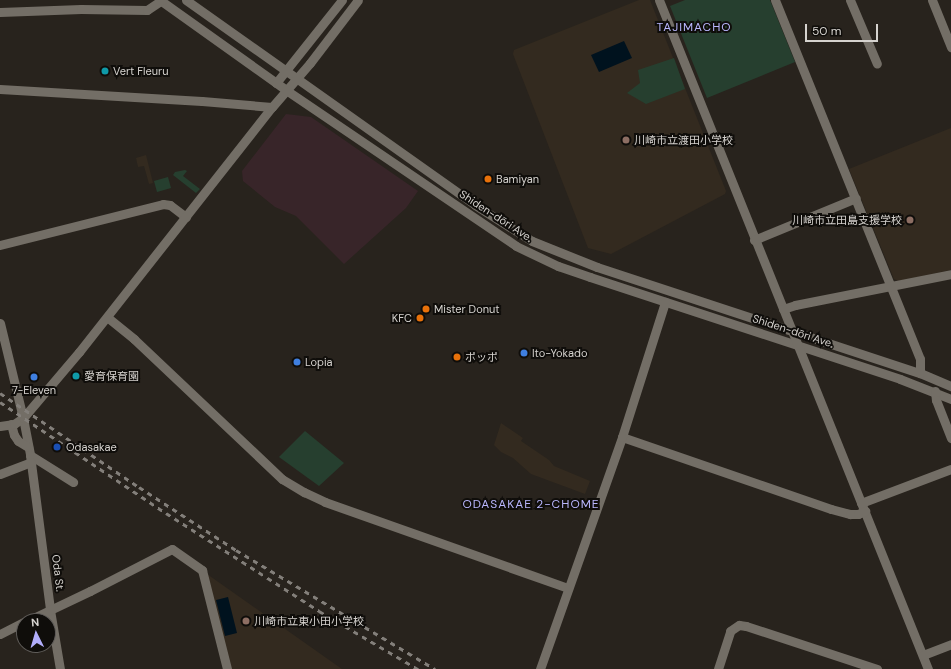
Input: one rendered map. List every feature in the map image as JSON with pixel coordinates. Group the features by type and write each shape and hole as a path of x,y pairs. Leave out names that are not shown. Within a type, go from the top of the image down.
{"street":[{"name":"Shiden-dōri Ave.","path":"161,0 286,90 516,246 558,266 935,391 951,399"},
{"path":"0,12 81,8 147,10 161,0"},
{"name":"Shiden-dōri Ave.","path":"186,0 475,205 532,241 597,267 920,373 951,386"},
{"path":"276,83 342,0"},
{"path":"0,426 17,423 23,418 79,352 358,0"},
{"path":"659,0 754,240 798,345 928,669"},
{"path":"775,0 920,359 920,373"},
{"path":"850,0 877,64"},
{"path":"932,0 951,47"},
{"path":"0,89 272,107"},
{"path":"754,240 856,198"},
{"path":"0,245 163,204 170,205 186,217"},
{"path":"783,309 795,305 892,287 951,274"},
{"path":"540,669 622,437 665,302"},
{"path":"106,317 134,339 282,479 304,492 325,502 568,588"},
{"name":"Oda St.","path":"0,323 23,418 50,610 60,669"},
{"path":"935,391 938,404 951,438"},
{"path":"11,424 14,435 29,455 73,482"},
{"path":"622,437 850,514 858,514 863,507 951,469"},
{"path":"0,474 29,455"},
{"path":"44,613 172,549 202,570 227,669"},
{"path":"718,669 730,631 738,625 746,626 877,669"},
{"path":"0,634 16,626"},
{"path":"923,655 951,644"}],"shaded area":[{"name":"川崎市立渡田小学校","path":"639,0 650,0 726,191 725,194 611,254 588,248 513,54 514,50"},
{"path":"286,114 311,117 418,191 406,208 344,264 296,216 275,207 243,181 242,171"},
{"name":"川崎市立田島支援学校","path":"951,128 951,270 899,281 894,279 849,169"},
{"path":"146,155 153,183 149,184 144,166 138,167 136,158"},
{"path":"501,423 523,438 521,441 549,460 554,466 590,481 585,494 531,474 513,458 501,452 494,445"},
{"name":"川崎市立東小田小学校","path":"207,574 342,669 230,669"}],"green space":[{"path":"685,0 770,0 795,62 707,98 670,6"},
{"path":"674,58 685,89 646,104 627,93 640,83 638,70"},
{"path":"187,171 183,176 200,189 196,193 173,175 175,172"},
{"path":"168,177 171,188 157,192 154,181"},
{"path":"305,431 344,463 319,486 279,457"}],"water":[{"path":"624,41 632,58 599,72 591,55"},
{"path":"228,597 237,633 225,636 216,600"}],"railway":[{"path":"0,393 139,487 236,550 435,669"},
{"path":"0,402 166,513 319,611 418,669"}],"place":[{"name":"Vert Fleuru","path":"105,71"},
{"name":"川崎市立渡田小学校","path":"626,140"},
{"name":"Bamiyan","path":"488,179"},
{"name":"川崎市立田島支援学校","path":"910,220"},
{"name":"Mister Donut","path":"426,309"},
{"name":"KFC","path":"420,318"},
{"name":"Ito-Yokado","path":"524,353"},
{"name":"ポッポ","path":"457,357"},
{"name":"Lopia","path":"297,362"},
{"name":"愛育保育園","path":"76,376"},
{"name":"7-Eleven","path":"34,377"},
{"name":"Odasakae","path":"57,447"},
{"name":"川崎市立東小田小学校","path":"246,621"}],"district":[{"name":"TAJIMACHO","path":"694,28"},
{"name":"ODASAKAE 2-CHOME","path":"531,505"}]}
